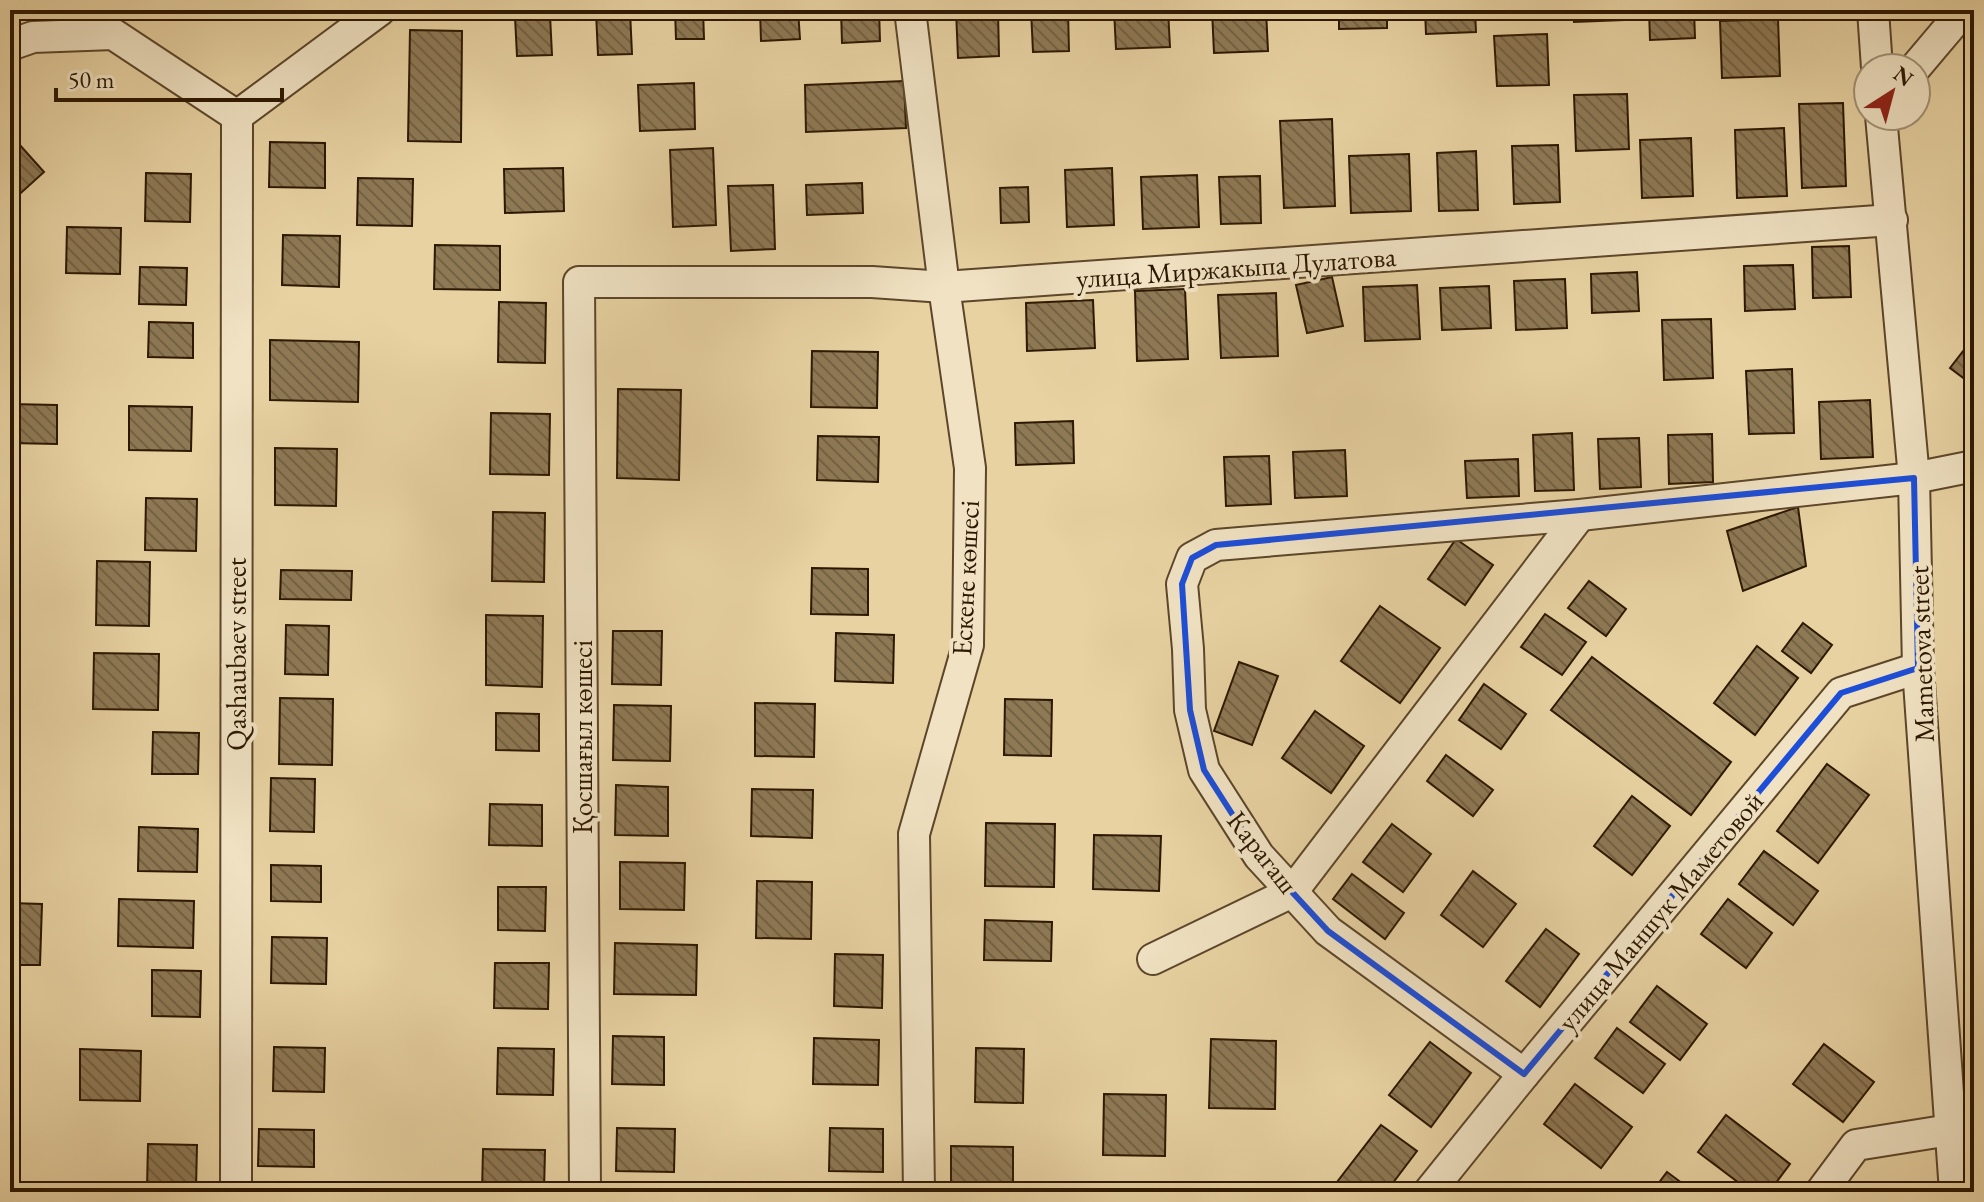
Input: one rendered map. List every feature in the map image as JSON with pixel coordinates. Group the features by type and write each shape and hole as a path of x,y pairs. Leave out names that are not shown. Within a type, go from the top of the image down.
{"street":[{"path":"10,45 33,37 113,34 237,116 380,10"},
{"name":"Ескене көшесі","path":"910,10 970,468 968,645 914,834 919,1192"},
{"path":"1873,10 1876,52"},
{"path":"1929,52 1964,10"},
{"name":"Qashaubaev street","path":"236,1192 237,116"},
{"name":"Mametova street","path":"1883,132 1914,478 1918,668 1955,1192"},
{"name":"улица Миржакыпа Дулатова","path":"579,282 872,282 944,287 1892,220"},
{"name":"Қосшағыл көшесі","path":"579,282 585,1192"},
{"path":"1153,959 1292,892 1580,515 1914,478 1974,466"},
{"name":"Карагаш","path":"1524,1074 1328,931 1259,856 1204,770 1190,710 1182,584 1192,558 1216,545 1580,515"},
{"name":"улица Маншук Маметовой","path":"1429,1192 1841,693 1918,668"},
{"path":"1821,1192 1856,1145 1950,1130"}],"highlighted area":[{"path":"1914,478 1918,668 1841,693 1524,1074 1328,931 1259,856 1204,770 1190,710 1182,584 1192,558 1216,545"}],"building":[{"path":"675,10 703,10 704,39 676,39"},
{"path":"760,10 798,10 800,39 761,41"},
{"path":"841,10 879,10 880,41 842,43"},
{"path":"956,10 998,10 999,56 958,58"},
{"path":"1031,10 1068,10 1069,51 1033,52"},
{"path":"1114,10 1168,10 1170,47 1116,49"},
{"path":"1212,10 1266,10 1268,51 1214,53"},
{"path":"1339,10 1387,10 1387,28 1339,29"},
{"path":"1425,10 1475,10 1476,32 1426,34"},
{"path":"1573,10 1624,10 1624,20 1574,22"},
{"path":"1649,10 1694,10 1695,38 1650,40"},
{"path":"630,11 632,54 598,55 596,12"},
{"path":"550,15 552,55 517,56 515,17"},
{"path":"1778,19 1780,76 1722,78 1720,21"},
{"path":"410,30 462,31 461,142 408,141"},
{"path":"1547,34 1549,85 1497,86 1494,36"},
{"path":"904,81 906,128 806,132 805,85"},
{"path":"694,83 695,129 640,131 638,85"},
{"path":"1627,94 1629,149 1576,151 1574,95"},
{"path":"1843,103 1846,186 1802,188 1799,104"},
{"path":"1332,119 1335,206 1284,208 1280,121"},
{"path":"1784,128 1787,196 1737,198 1735,130"},
{"path":"10,134 44,172 12,201 10,198"},
{"path":"1691,138 1693,196 1642,198 1640,140"},
{"path":"270,142 325,143 325,188 269,187"},
{"path":"1558,145 1560,202 1514,204 1512,146"},
{"path":"713,148 716,225 673,227 670,150"},
{"path":"1476,151 1478,210 1439,211 1437,153"},
{"path":"1409,154 1411,211 1351,213 1349,156"},
{"path":"563,168 564,211 505,213 504,169"},
{"path":"1112,168 1114,225 1067,227 1065,170"},
{"path":"146,173 191,174 190,222 145,221"},
{"path":"1197,175 1199,227 1143,229 1141,177"},
{"path":"1260,176 1261,223 1221,224 1219,177"},
{"path":"358,178 413,179 412,226 357,225"},
{"path":"862,183 863,213 807,215 806,185"},
{"path":"773,185 775,249 731,251 728,186"},
{"path":"1028,187 1029,222 1001,223 1000,188"},
{"path":"67,227 121,228 120,274 66,273"},
{"path":"283,235 340,236 339,287 282,285"},
{"path":"435,245 500,246 500,290 434,289"},
{"path":"1849,246 1851,297 1813,298 1812,247"},
{"path":"1793,265 1795,309 1745,311 1744,266"},
{"path":"140,267 187,268 186,305 139,304"},
{"path":"1637,272 1639,311 1592,313 1591,274"},
{"path":"1332,277 1343,326 1307,333 1296,285"},
{"path":"1565,279 1567,328 1516,330 1514,281"},
{"path":"1417,285 1420,339 1365,341 1363,287"},
{"path":"1489,286 1491,328 1442,330 1440,288"},
{"path":"1185,289 1188,359 1137,361 1135,291"},
{"path":"1276,293 1278,356 1221,358 1218,295"},
{"path":"1093,300 1095,348 1027,351 1026,303"},
{"path":"499,302 546,303 545,363 498,362"},
{"path":"1711,319 1713,378 1664,380 1662,320"},
{"path":"149,322 193,323 193,358 148,357"},
{"path":"1974,337 1974,386 1950,368"},
{"path":"270,340 359,342 358,402 270,400"},
{"path":"812,351 878,352 877,408 811,407"},
{"path":"1792,369 1794,433 1749,434 1746,371"},
{"path":"618,389 681,390 679,480 617,478"},
{"path":"1870,400 1873,457 1821,459 1819,402"},
{"path":"10,404 57,405 57,444 10,443"},
{"path":"129,406 192,407 191,451 129,450"},
{"path":"491,413 550,414 549,475 490,474"},
{"path":"1073,421 1074,463 1016,465 1015,423"},
{"path":"1572,433 1574,490 1535,491 1533,435"},
{"path":"1712,434 1713,482 1669,484 1668,435"},
{"path":"818,436 879,437 878,482 817,480"},
{"path":"1639,438 1641,487 1600,489 1598,439"},
{"path":"275,448 337,449 336,506 275,505"},
{"path":"1345,450 1347,496 1295,498 1293,452"},
{"path":"1269,456 1271,504 1226,506 1224,457"},
{"path":"1518,459 1519,496 1467,498 1465,461"},
{"path":"146,498 197,499 196,551 145,550"},
{"path":"1798,507 1806,566 1743,591 1727,531"},
{"path":"493,512 545,513 544,582 492,581"},
{"path":"1456,539 1493,565 1465,605 1428,579"},
{"path":"97,561 150,562 149,626 96,625"},
{"path":"812,568 868,569 868,615 811,614"},
{"path":"281,570 352,571 351,600 280,599"},
{"path":"1589,581 1626,609 1606,636 1568,608"},
{"path":"1380,606 1440,648 1400,703 1341,661"},
{"path":"1545,614 1586,642 1562,675 1521,647"},
{"path":"486,615 543,616 542,687 486,685"},
{"path":"1803,623 1832,645 1811,673 1782,651"},
{"path":"286,625 329,626 328,675 285,674"},
{"path":"613,631 662,631 661,685 612,684"},
{"path":"836,633 894,635 893,683 835,681"},
{"path":"1757,646 1798,678 1755,735 1714,703"},
{"path":"94,653 159,654 158,710 93,709"},
{"path":"1592,657 1731,762 1691,815 1551,710"},
{"path":"1239,662 1278,676 1252,745 1214,731"},
{"path":"1484,684 1526,714 1501,749 1459,720"},
{"path":"280,698 333,699 332,765 279,764"},
{"path":"1005,699 1052,700 1051,756 1004,755"},
{"path":"755,703 815,704 814,757 755,756"},
{"path":"614,705 671,706 670,761 613,760"},
{"path":"1315,711 1364,746 1331,793 1282,758"},
{"path":"496,713 539,714 539,751 496,750"},
{"path":"153,732 199,733 198,774 152,774"},
{"path":"1446,755 1493,790 1473,816 1427,781"},
{"path":"1827,764 1869,795 1818,863 1777,831"},
{"path":"271,778 315,779 314,832 270,831"},
{"path":"616,785 668,787 668,836 615,835"},
{"path":"752,789 813,790 812,838 751,836"},
{"path":"1632,796 1670,826 1632,875 1594,846"},
{"path":"490,804 542,805 542,846 489,845"},
{"path":"986,823 1055,824 1054,887 985,886"},
{"path":"1392,824 1431,854 1403,892 1363,862"},
{"path":"139,827 198,829 197,872 138,871"},
{"path":"1094,835 1161,836 1159,891 1093,889"},
{"path":"1764,851 1818,891 1793,925 1739,884"},
{"path":"620,862 685,863 684,910 620,909"},
{"path":"271,865 321,866 321,902 271,901"},
{"path":"1473,871 1516,904 1483,947 1441,915"},
{"path":"1352,874 1404,913 1385,939 1333,899"},
{"path":"757,881 812,882 811,939 756,938"},
{"path":"498,887 546,887 545,931 498,930"},
{"path":"119,899 194,901 193,948 118,946"},
{"path":"1728,899 1772,933 1746,968 1701,934"},
{"path":"10,903 42,904 40,965 10,965"},
{"path":"985,920 1052,922 1051,961 984,960"},
{"path":"1546,929 1579,954 1540,1007 1506,981"},
{"path":"272,937 327,938 326,984 271,983"},
{"path":"615,943 697,945 696,995 614,994"},
{"path":"835,954 883,955 882,1008 834,1006"},
{"path":"495,963 549,963 548,1009 494,1008"},
{"path":"152,970 201,971 200,1017 152,1016"},
{"path":"1657,986 1707,1024 1680,1060 1630,1022"},
{"path":"1617,1028 1665,1064 1643,1093 1595,1058"},
{"path":"613,1036 664,1037 664,1085 612,1084"},
{"path":"814,1038 879,1040 878,1085 813,1084"},
{"path":"1211,1039 1276,1041 1275,1109 1209,1108"},
{"path":"1430,1042 1471,1073 1431,1127 1389,1095"},
{"path":"1824,1044 1874,1082 1843,1122 1793,1084"},
{"path":"274,1047 325,1048 324,1092 273,1091"},
{"path":"498,1048 554,1049 553,1095 497,1094"},
{"path":"976,1048 1024,1049 1023,1103 975,1102"},
{"path":"80,1049 141,1051 140,1101 80,1100"},
{"path":"1575,1084 1632,1127 1601,1168 1544,1124"},
{"path":"1104,1094 1166,1095 1165,1156 1103,1155"},
{"path":"1726,1115 1790,1164 1769,1192 1751,1192 1698,1152"},
{"path":"1381,1125 1417,1151 1386,1192 1351,1192 1337,1182"},
{"path":"617,1128 675,1129 674,1172 616,1171"},
{"path":"830,1128 883,1129 883,1172 829,1171"},
{"path":"259,1129 314,1130 314,1167 258,1166"},
{"path":"148,1144 197,1145 196,1188 147,1187"},
{"path":"951,1146 1013,1147 1013,1190 951,1189"},
{"path":"483,1149 545,1150 544,1192 482,1192"},
{"path":"1667,1172 1694,1192 1652,1192"}]}
